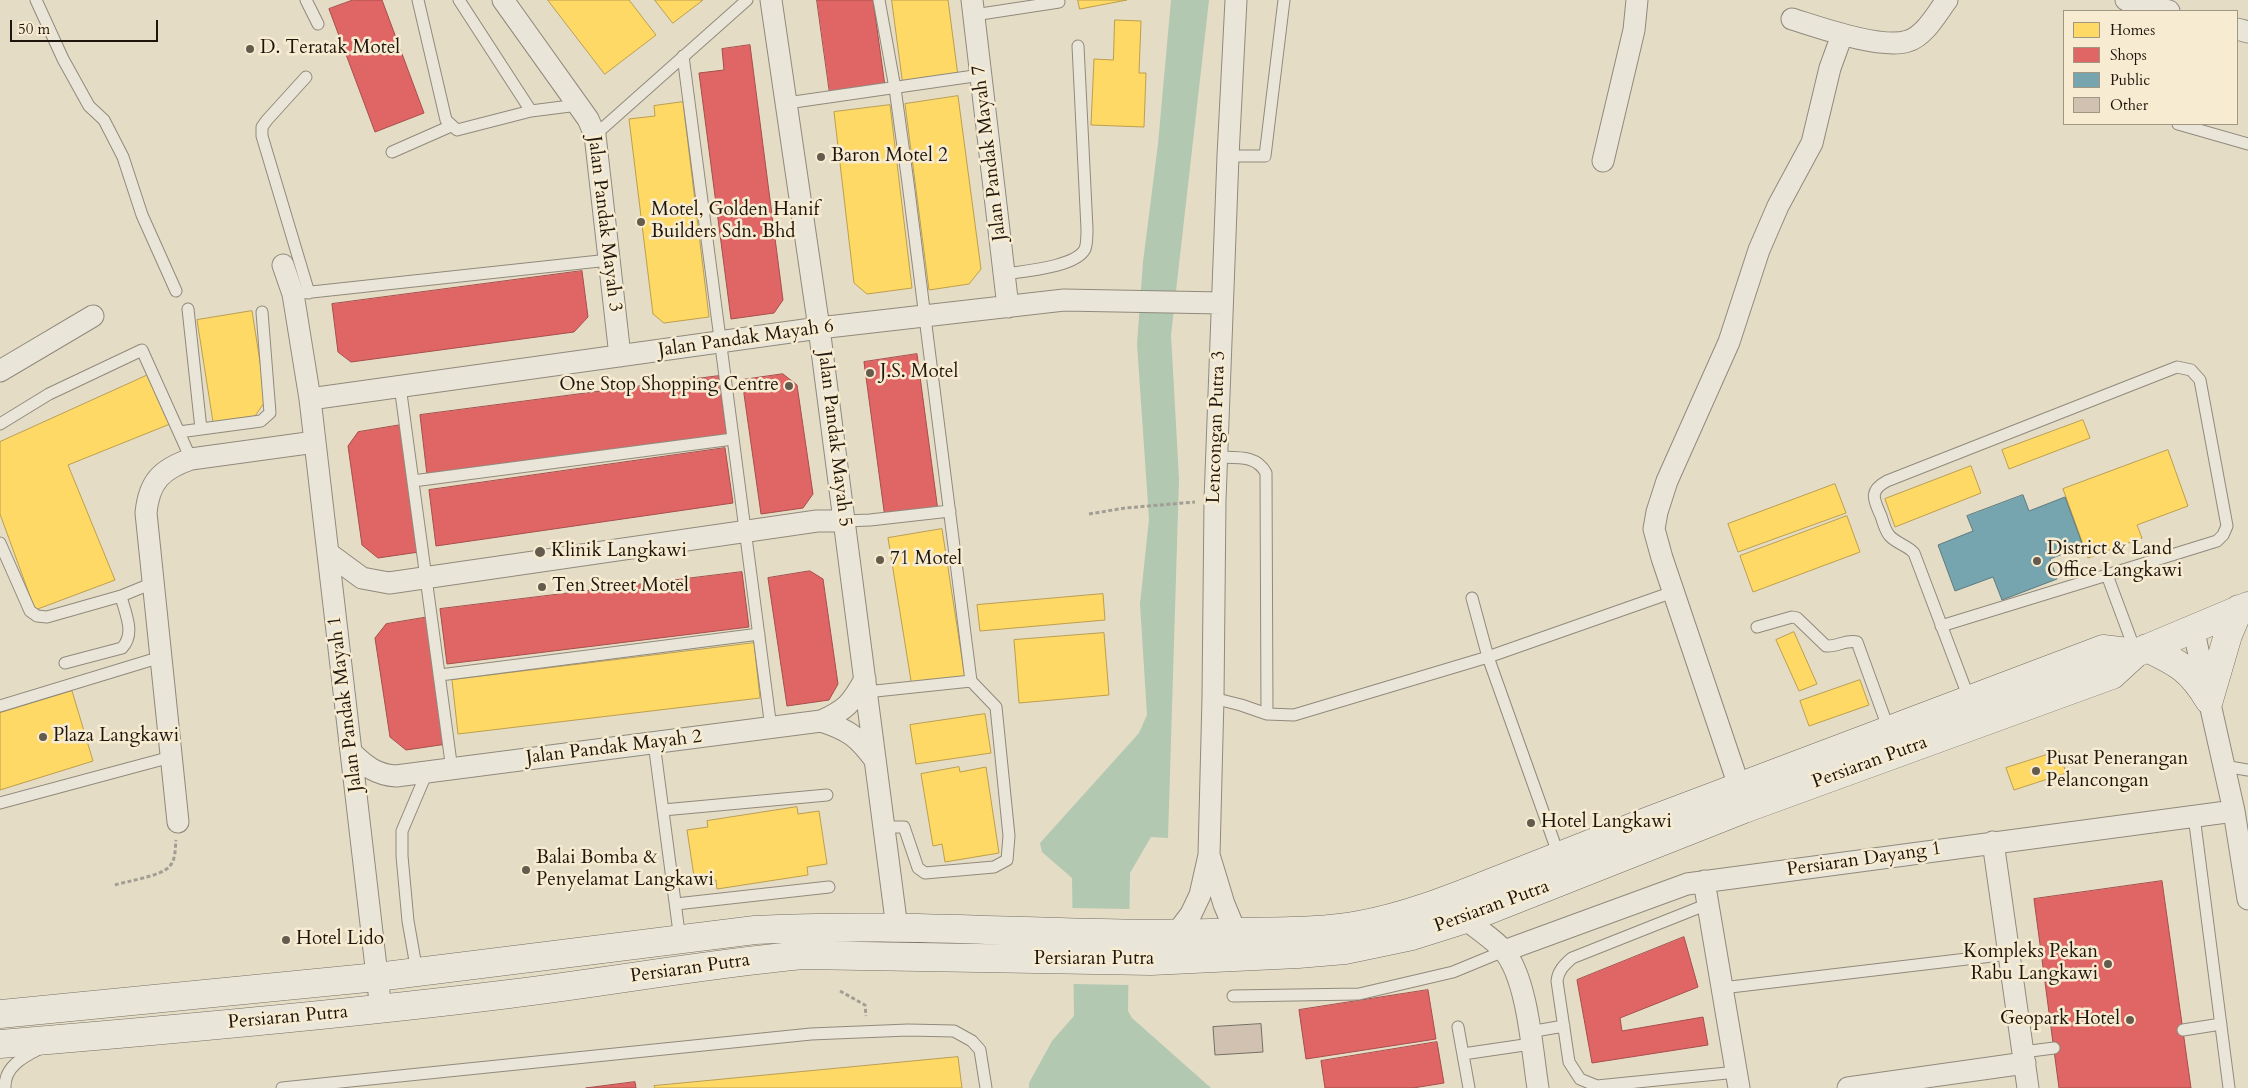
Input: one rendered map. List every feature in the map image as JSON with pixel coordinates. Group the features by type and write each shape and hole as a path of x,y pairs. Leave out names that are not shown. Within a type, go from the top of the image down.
{"main road":[{"name":"Persiaran Putra","path":"0,1044 381,1010 532,992 754,960 803,955 1150,961 1345,950 1412,936 1466,920 1744,808 2112,675 2141,651 2244,608"},
{"path":"2210,700 2228,635 2244,608"},
{"name":"Persiaran Putra","path":"0,1014 377,977 755,930 809,927 897,928 1163,935 1236,933 1359,925 1426,906 2103,649 2141,651"},
{"path":"2141,651 2177,662 2189,672 2210,700"},
{"path":"529,958 532,992"}],"street":[{"name":"Jalan Pandak Mayah 3","path":"503,0 588,119 595,135 620,356"},
{"name":"Jalan Pandak Mayah 5","path":"771,0 819,328 897,928"},
{"name":"Lencongan Putra 3","path":"1209,855 1216,457 1221,303 1236,0"},
{"path":"1603,161 1634,30 1637,0"},
{"path":"1792,19 1842,34 1882,42 1908,42 1922,32 1947,0"},
{"path":"2126,0 2165,10"},
{"name":"Jalan Pandak Mayah 7","path":"973,8 1008,307"},
{"path":"1739,786 1673,592 1654,529 1657,512 1667,481 1729,342 1758,250 1778,206 1812,143 1830,68 1842,34"},
{"name":"Jalan Pandak Mayah 1","path":"283,265 301,294 310,399 381,1010"},
{"name":"Jalan Pandak Mayah 6","path":"310,399 819,328 1072,300 1221,303"},
{"path":"0,371 93,316"},
{"path":"178,822 146,513 147,499 153,485 162,474 174,465 192,459 315,442"},
{"path":"328,553 362,578 374,582 389,583 817,521 844,521"},
{"path":"2193,628 2234,811 2248,898"},
{"name":"Jalan Pandak Mayah 2","path":"352,753 362,763 384,775 396,776 772,728 822,721 840,713 854,701 866,685"},
{"path":"822,721 842,728 860,739 876,760"},
{"name":"Persiaran Dayang 1","path":"1504,951 1687,884 2234,811"},
{"path":"1993,842 2028,1088"},
{"path":"1209,855 1224,904 1236,933"},
{"path":"1163,935 1191,914 1200,896 1209,855"},
{"path":"1704,881 1738,1080"},
{"path":"1466,920 1504,951 1516,971 1522,988 1538,1088"},
{"path":"1848,1088 2024,1057"}],"lane":[{"path":"36,0 63,59 89,106 104,120 123,158 142,216 176,291"},
{"path":"306,0 318,24"},
{"path":"418,0 446,120 457,130 531,111 578,105"},
{"path":"459,0 531,111"},
{"path":"595,135 746,0"},
{"path":"879,0 895,88 972,681 996,707 1009,836 1007,860 994,867 925,874 918,868 904,827 884,827"},
{"path":"973,8 1059,2 1058,0"},
{"path":"1228,156 1265,156 1284,0"},
{"path":"1005,274 1057,265 1076,258 1085,248 1088,229 1078,46"},
{"path":"683,56 772,728"},
{"path":"787,102 981,75"},
{"path":"306,76 262,127 262,136 301,294 609,260"},
{"path":"2182,125 2248,144"},
{"path":"392,152 451,126"},
{"path":"188,309 202,429"},
{"path":"179,432 261,421 270,413 262,312"},
{"path":"0,424 49,394 142,350 192,459"},
{"path":"1941,626 2217,541 2223,535 2226,526 2200,380 2190,370 2177,367 1878,485 1874,492 1874,499 1888,535 1909,547 1914,553 1941,626 1970,701"},
{"path":"400,386 452,770"},
{"path":"412,481 733,439"},
{"path":"1216,457 1250,458 1262,464 1266,473 1267,714"},
{"path":"844,521 950,511"},
{"path":"0,543 30,611 38,616 47,617 121,596 153,583"},
{"path":"2107,575 2141,651"},
{"path":"1213,698 1241,704 1267,714 1294,715 1488,657 1673,592"},
{"path":"66,663 122,648 128,641 130,634 121,596"},
{"path":"1472,598 1488,657 1559,856"},
{"path":"1757,628 1792,617 1797,618 1826,646 1832,647 1853,641 1857,642 1890,731"},
{"path":"440,675 759,634"},
{"path":"0,706 161,657"},
{"path":"866,685 972,681"},
{"path":"654,743 680,940"},
{"path":"0,803 171,757"},
{"path":"2224,766 2248,770"},
{"path":"417,972 408,921 402,856 402,831 427,772"},
{"path":"662,810 826,795"},
{"path":"2194,816 2229,1088"},
{"path":"676,904 829,886"},
{"path":"1708,904 1572,958 1561,968 1557,981 1569,1062 1580,1079 1588,1084 1598,1086 1738,1080"},
{"path":"1233,996 1359,994 1453,972 1504,951"},
{"path":"1722,988 2009,954"},
{"path":"2183,1030 2221,1024"},
{"path":"1463,1054 1530,1038 1564,1026"},
{"path":"1458,1027 1469,1088"},
{"path":"282,1088 811,1034 954,1031 972,1041 980,1050 986,1088"},
{"path":"5,1088 5,1079 17,1062 56,1040"},
{"path":"2024,1057 2054,1048"}],"path":[{"path":"1089,514 1124,508 1198,502"},
{"path":"115,885 169,868 175,857 178,822"},
{"path":"840,991 865,1005 867,1032"}],"shaded area":[{"path":"1171,0 1209,0 1171,335 1179,479 1168,838 1151,837 1130,873 1128,1011 1132,1018 1211,1088 1029,1088 1029,1083 1052,1041 1074,1016 1072,878 1042,852 1040,843 1139,733 1147,715 1140,604 1149,519 1137,344 1143,262 1158,144"}],"pier":[{"path":"1070,908 1132,909 1131,985 1071,984"}],"building: Homes":[{"path":"548,0 629,0 656,35 605,74"},
{"path":"655,0 703,0 673,23"},
{"path":"892,0 948,0 958,76 903,83"},
{"path":"1078,0 1127,0 1080,9"},
{"path":"1115,20 1141,21 1139,73 1146,73 1144,127 1091,125 1094,59 1113,60"},
{"path":"958,96 981,269 969,284 929,290 905,104"},
{"path":"683,102 709,317 664,323 653,314 629,119 655,116 654,106"},
{"path":"890,105 912,288 867,294 854,283 834,112"},
{"path":"252,311 266,400 255,416 213,422 197,320"},
{"path":"148,375 170,424 68,465 115,580 35,610 0,514 0,442"},
{"path":"2083,420 2090,438 2009,469 2002,450"},
{"path":"2168,450 2188,506 2137,525 2142,538 2088,558 2063,489"},
{"path":"1971,466 1981,493 1895,527 1885,499"},
{"path":"1835,484 1846,513 1738,552 1728,524"},
{"path":"1847,516 1860,552 1753,592 1740,556"},
{"path":"942,529 965,678 912,687 888,538"},
{"path":"1103,594 1105,620 980,631 977,605"},
{"path":"1794,632 1817,684 1799,691 1776,640"},
{"path":"1104,633 1109,695 1019,703 1014,640"},
{"path":"754,643 760,698 458,734 452,680"},
{"path":"1860,680 1869,705 1809,726 1800,701"},
{"name":"Plaza Langkawi","path":"72,691 93,761 0,790 0,713"},
{"path":"985,714 991,753 916,764 910,725"},
{"name":"Pusat Penerangan Pelancongan","path":"2059,751 2066,773 2014,790 2006,768"},
{"path":"959,767 960,772 986,767 999,853 945,862 942,844 933,846 921,774"},
{"path":"797,807 798,814 819,811 827,864 807,867 808,875 717,889 716,880 695,883 687,830 708,827 707,821"},
{"path":"958,1057 962,1088 655,1088 654,1086"}],"building: Shops":[{"path":"353,0 382,0 424,113 375,132 329,9"},
{"path":"817,0 873,0 885,86 830,94"},
{"path":"750,45 783,300 774,313 731,319 699,73 724,70 722,49"},
{"path":"582,271 588,317 574,332 351,362 338,352 332,304"},
{"path":"917,354 938,511 885,518 864,362"},
{"path":"783,374 797,385 813,494 803,508 761,514 742,380"},
{"path":"719,376 727,436 427,475 420,415"},
{"path":"401,425 419,552 378,558 362,545 348,446 358,432"},
{"path":"725,448 733,503 436,546 429,490"},
{"path":"810,571 823,579 838,684 829,700 787,706 768,578"},
{"path":"742,572 749,627 447,664 440,609"},
{"path":"429,617 447,744 406,750 390,737 375,638 386,624"},
{"name":"Kompleks Pekan Rabu Langkawi","path":"2162,881 2191,1088 2059,1088 2034,899"},
{"path":"1684,937 1698,987 1620,1018 1622,1031 1703,1017 1708,1045 1592,1063 1577,980"},
{"path":"1428,990 1436,1039 1306,1059 1299,1010"},
{"path":"1437,1042 1444,1083 1413,1088 1325,1088 1321,1061"},
{"path":"635,1082 636,1088 586,1088"}],"building: Public":[{"path":"2023,495 2029,511 2065,497 2083,546 2050,559 2057,579 2002,600 1993,577 1955,591 1938,545 1973,531 1967,516"}],"building: Other":[{"path":"1261,1024 1263,1052 1215,1055 1213,1027"}],"place":[{"name":"D. Teratak Motel","path":"250,49"},
{"name":"Baron Motel 2","path":"821,157"},
{"name":"Motel, Golden Hanif Builders Sdn. Bhd","path":"641,222"},
{"name":"J.S. Motel","path":"870,373"},
{"name":"One Stop Shopping Centre","path":"789,386"},
{"name":"Klinik Langkawi","path":"540,552"},
{"name":"71 Motel","path":"880,560"},
{"name":"District & Land Office Langkawi","path":"2037,561"},
{"name":"Ten Street Motel","path":"542,587"},
{"name":"Plaza Langkawi","path":"43,737"},
{"name":"Pusat Penerangan Pelancongan","path":"2036,771"},
{"name":"Hotel Langkawi","path":"1531,823"},
{"name":"Balai Bomba & Penyelamat Langkawi","path":"526,870"},
{"name":"Hotel Lido","path":"286,940"},
{"name":"Kompleks Pekan Rabu Langkawi","path":"2108,964"},
{"name":"Geopark Hotel","path":"2130,1020"}]}
